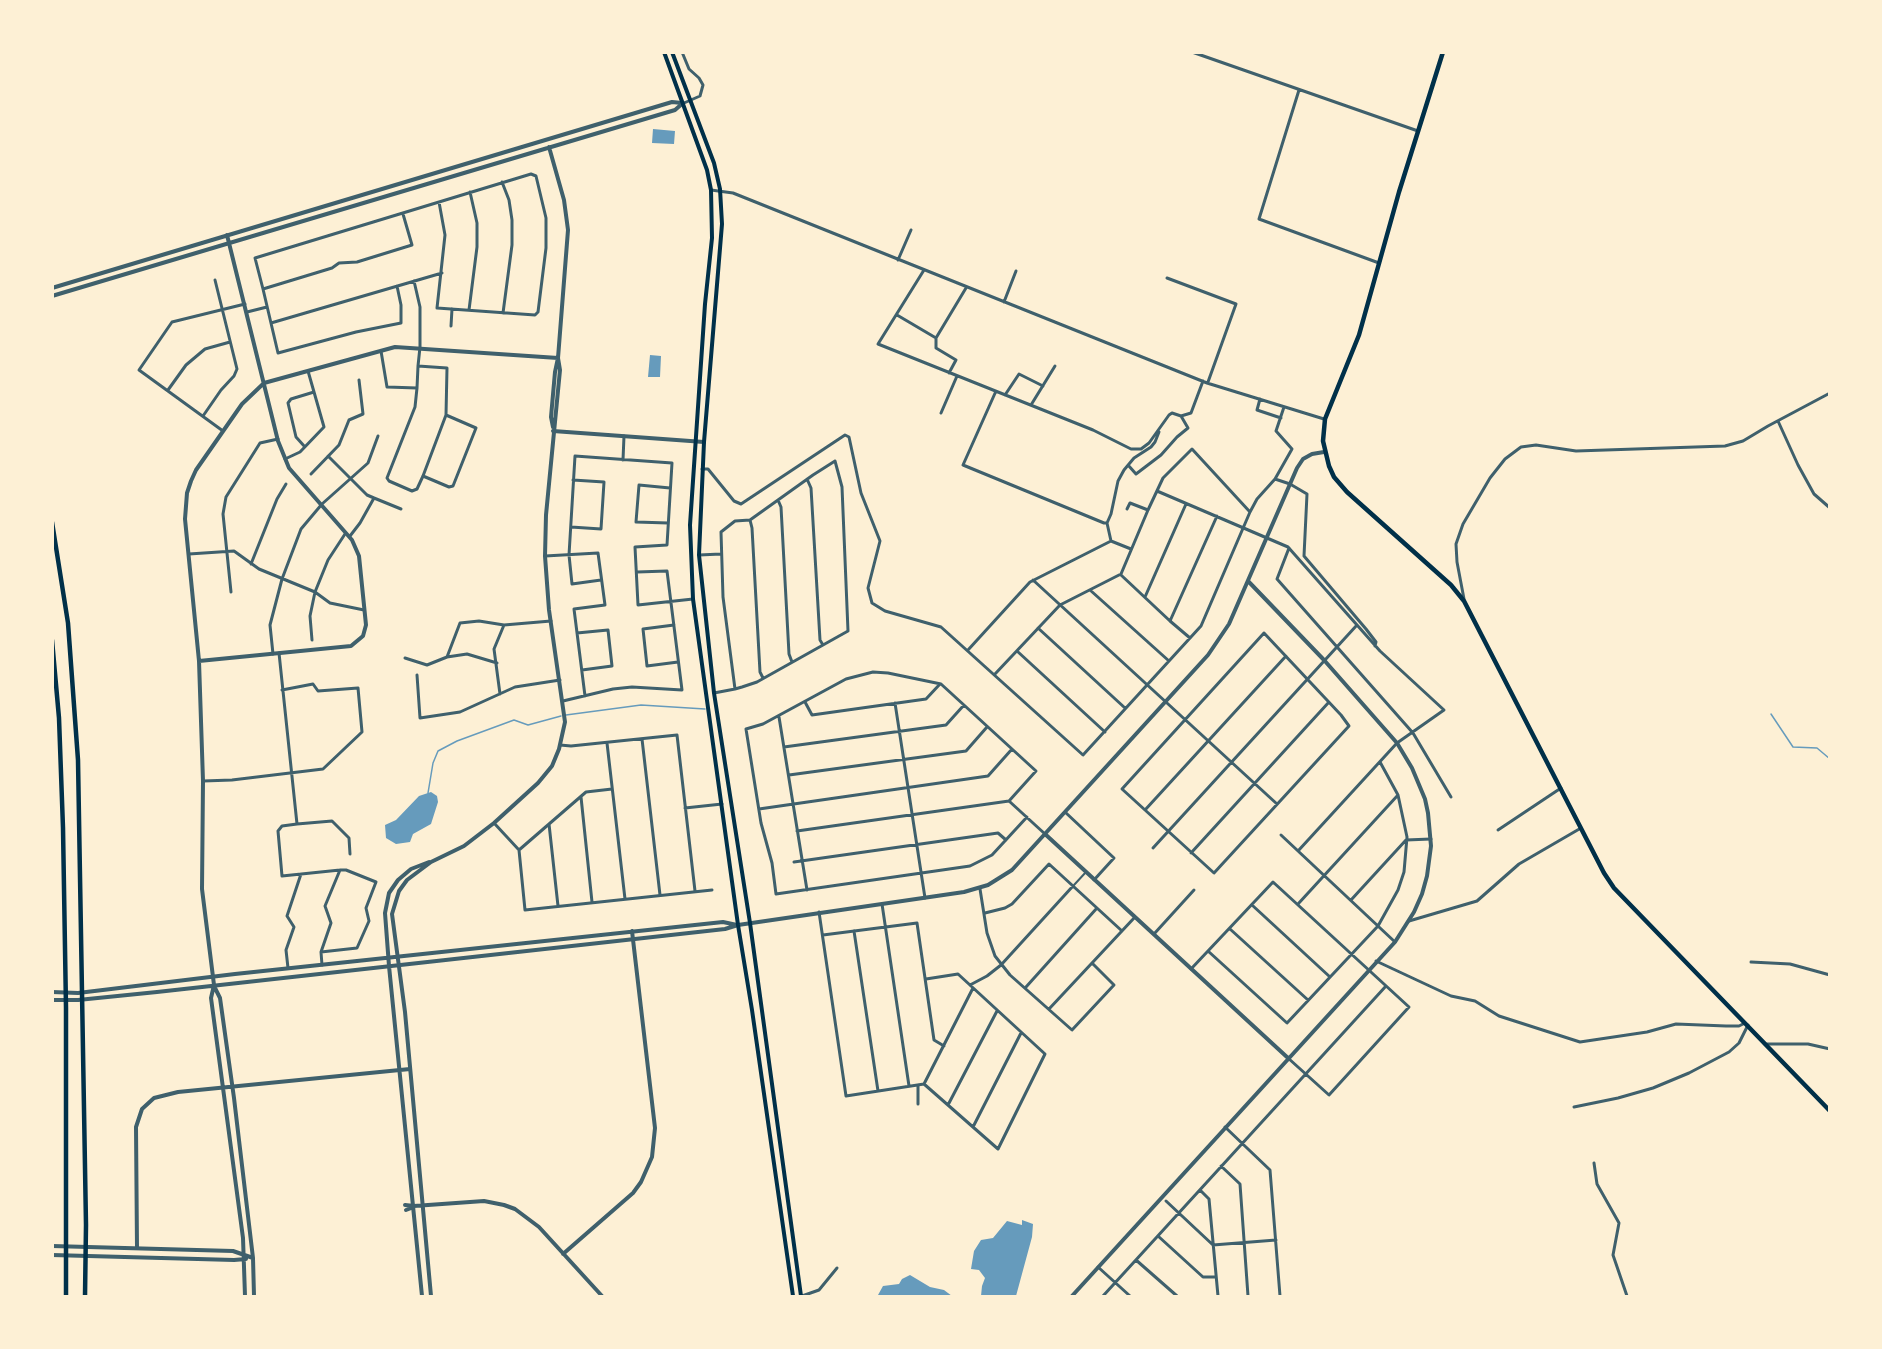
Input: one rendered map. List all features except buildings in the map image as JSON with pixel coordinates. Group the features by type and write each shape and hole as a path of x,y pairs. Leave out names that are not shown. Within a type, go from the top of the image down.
{"main road":[{"path":"664,52 707,170 711,190 712,238 705,304 690,525 693,599 793,1296"},
{"path":"672,52 714,163 720,189 722,224 702,469 699,555 714,693 750,923 802,1296"},
{"path":"1443,52 1359,335 1325,419 1323,441 1329,466 1340,485 1451,585 1464,601 1604,873 1614,888 1830,1111"},
{"path":"52,522 68,623 76,719 86,1225 85,1296"},
{"path":"52,640 62,758 66,1031 66,1296"}],"street":[{"path":"52,288 672,102 690,101 700,96 703,85 689,69 682,52"},
{"path":"1192,52 1418,131"},
{"path":"1299,90 1259,219 1379,263"},
{"path":"52,296 675,110 683,103"},
{"path":"431,1296 410,1069 392,914 396,898 406,880 430,862 464,846 494,823 538,783 552,766 565,722 551,621 545,556 553,431 560,370 558,358 568,230 564,200 549,147"},
{"path":"397,286 401,305 401,323 356,332 278,353 255,258 329,234 403,214 439,202 502,182 531,174 536,176 546,218 546,248 536,315 437,308 445,235 439,202"},
{"path":"502,182 512,220 512,245 503,313"},
{"path":"711,190 720,189 733,193 1205,382 1325,419"},
{"path":"469,310 477,247 477,223 470,192"},
{"path":"263,289 332,268 339,263 357,262 412,245 403,214"},
{"path":"898,260 911,230"},
{"path":"199,661 355,644 365,631 359,556 348,534 296,477 285,459 227,235"},
{"path":"924,270 878,344 1137,450 1149,443 1169,415 1172,413 1181,416 1191,413 1236,304 1167,278"},
{"path":"1004,302 1016,271"},
{"path":"271,323 442,273"},
{"path":"203,416 237,369 215,280"},
{"path":"414,281 420,307 420,347 418,366 415,407 387,478 411,491 417,489 423,476 446,415 447,368 418,366"},
{"path":"949,373 956,360 936,348 936,338 966,287"},
{"path":"224,430 139,370 172,322 245,304"},
{"path":"247,312 267,307"},
{"path":"451,326 452,309"},
{"path":"897,315 936,338"},
{"path":"168,391 186,365 205,349 230,342"},
{"path":"254,1296 253,1258 233,1087 220,998 212,976 202,890 203,781 199,661 185,519 187,493 196,470 242,404 264,383 394,347 558,358"},
{"path":"381,350 387,387 417,388"},
{"path":"1031,405 1055,366"},
{"path":"285,459 300,452 324,427 308,370"},
{"path":"1005,395 1019,374 1042,386"},
{"path":"941,413 957,376"},
{"path":"311,474 339,445 349,420 363,414 358,380"},
{"path":"996,391 963,465 1107,523"},
{"path":"305,447 296,437 288,403 291,399 314,392"},
{"path":"1464,601 1456,544 1463,524 1490,478 1505,459 1521,447 1536,445 1576,451 1725,446 1743,441 1830,393"},
{"path":"1260,399 1257,410 1281,418"},
{"path":"702,469 708,469 734,501 741,504 845,435 849,437 861,493 880,542 868,588 872,603 885,611 941,627 1083,755 1201,626 1250,512 1257,499 1275,479 1292,449 1276,430 1284,407"},
{"path":"423,476 449,487 453,486 476,428 446,415"},
{"path":"1128,465 1136,474 1161,455 1188,428 1181,416"},
{"path":"1778,421 1797,465 1814,494 1830,508"},
{"path":"1111,541 1107,523 1118,481 1128,465 1139,454 1151,447 1159,430"},
{"path":"553,431 704,442"},
{"path":"273,654 270,625 282,579 301,529 322,504 368,464 378,436"},
{"path":"623,460 624,436"},
{"path":"231,592 223,514 226,497 260,443 278,439"},
{"path":"995,674 1060,605 1121,574 1163,478 1192,449 1250,512"},
{"path":"52,1000 80,1000 724,929 750,923 980,888 1007,874 1208,655 1222,635 1303,459 1312,454 1324,452"},
{"path":"328,456 367,495 401,508"},
{"path":"601,580 572,584 569,555 575,456 672,463 667,545 635,547 638,605 693,599"},
{"path":"714,693 735,689 763,678 848,631 842,487 835,461 750,520 735,521 721,532 723,597 735,689"},
{"path":"807,479 812,488 820,640 823,645"},
{"path":"1275,479 1290,484 1306,494 1304,556 1366,629 1376,642 1376,646"},
{"path":"571,527 601,529 604,482 573,480"},
{"path":"251,564 277,499 286,484"},
{"path":"668,523 636,522 639,485 670,488"},
{"path":"1157,491 1289,548 1376,646 1444,710 1397,743 1298,851"},
{"path":"312,640 310,616 315,592 328,560 348,534 360,523 374,498"},
{"path":"777,500 781,507 789,654 792,662"},
{"path":"1127,509 1130,503 1148,510"},
{"path":"1145,597 1186,504"},
{"path":"1170,621 1217,516"},
{"path":"750,520 760,672 763,678"},
{"path":"968,650 1034,580 1111,541 1131,549"},
{"path":"1289,548 1277,579 1413,733 1451,797"},
{"path":"189,554 227,550 242,555 251,564 282,579 315,592 330,603 364,610"},
{"path":"545,556 598,553 605,605 574,609 585,696"},
{"path":"699,555 721,554"},
{"path":"563,701 613,689 632,687 682,690 667,571 637,572"},
{"path":"1121,574 1190,638"},
{"path":"1034,580 1277,804"},
{"path":"1071,1296 1395,942 1409,921 1424,885 1431,839 1425,800 1412,768 1397,743 1324,660 1248,581"},
{"path":"1090,590 1169,662"},
{"path":"447,657 460,623 479,621 504,625 551,621"},
{"path":"500,694 494,649 504,625"},
{"path":"674,625 643,629 646,657 648,666 678,662"},
{"path":"1153,848 1357,625"},
{"path":"1038,628 1126,709"},
{"path":"577,633 608,630 612,666 582,670"},
{"path":"1264,633 1307,679 1349,726 1214,873 1122,789 1264,633"},
{"path":"1017,651 1105,732"},
{"path":"279,653 297,824"},
{"path":"405,658 427,665 447,657 467,654 496,663"},
{"path":"1145,810 1286,656"},
{"path":"798,831 1009,801 1036,771 940,684 888,673 866,673 846,679 764,724 746,729 776,894 977,864 992,855 1027,817"},
{"path":"417,675 420,718 460,712 515,687 560,680"},
{"path":"203,781 232,780 323,768 362,732 358,688 318,692 313,684 282,690"},
{"path":"805,702 812,715 895,704 926,699 940,684"},
{"path":"1191,853 1329,702"},
{"path":"895,704 924,898"},
{"path":"784,747 946,725 964,705"},
{"path":"779,716 807,890"},
{"path":"789,776 966,751 987,727"},
{"path":"560,745 607,743 677,735 695,892"},
{"path":"642,739 660,895"},
{"path":"607,743 625,899"},
{"path":"759,808 988,776 1012,749"},
{"path":"1208,951 1287,1023 1378,926 1398,891 1404,872 1406,840 1398,795 1380,762"},
{"path":"1498,830 1561,788"},
{"path":"519,850 586,792 612,789"},
{"path":"1298,904 1398,795"},
{"path":"580,797 592,903"},
{"path":"1009,801 1094,880 1154,934 1191,969 1329,1095 1409,1007 1273,882 1191,969"},
{"path":"685,808 722,804"},
{"path":"1065,812 1114,858 1094,880"},
{"path":"321,952 357,948 369,921 366,908 375,882 346,870 282,876 278,831 282,825 332,821 349,838 350,854"},
{"path":"494,823 519,850 525,910 712,890"},
{"path":"549,824 558,906"},
{"path":"1409,921 1478,901 1519,864 1581,828"},
{"path":"794,861 998,833 1006,840"},
{"path":"1281,835 1395,942"},
{"path":"1351,900 1406,840 1431,839"},
{"path":"422,1296 385,914 389,893 398,880 411,868 430,862"},
{"path":"985,913 1012,904 1048,864 1122,931"},
{"path":"322,965 321,952 331,923 325,906 340,870"},
{"path":"924,1084 971,987 1002,965 1086,872"},
{"path":"288,968 286,950 294,927 287,916 301,874"},
{"path":"980,888 990,945 1002,965 1072,1030 1114,985 1092,963"},
{"path":"1154,934 1194,890"},
{"path":"882,904 909,1087"},
{"path":"1251,904 1330,977"},
{"path":"1025,988 1097,908"},
{"path":"819,912 846,1096 924,1084"},
{"path":"1049,1009 1135,917"},
{"path":"52,992 80,992 723,922 738,925"},
{"path":"823,935 916,923 934,1040 944,1046"},
{"path":"1229,928 1308,1000"},
{"path":"563,1254 633,1193 648,1170 652,1157 655,1128 632,931"},
{"path":"854,931 878,1091"},
{"path":"1376,961 1451,996 1475,1001 1499,1016 1580,1042 1647,1032 1676,1024 1732,1026 1747,1024"},
{"path":"1751,962 1790,964 1830,975"},
{"path":"924,1084 998,1149 1045,1054 958,974 926,978"},
{"path":"214,985 211,998 244,1257 245,1296"},
{"path":"1103,1296 1386,986"},
{"path":"948,1105 997,1010"},
{"path":"1574,1107 1653,1088 1689,1073 1729,1052 1739,1043 1747,1024"},
{"path":"973,1127 1021,1032"},
{"path":"1767,1044 1808,1044 1830,1049"},
{"path":"137,1248 136,1127 142,1109 154,1098 164,1094 410,1069"},
{"path":"918,1085 918,1104"},
{"path":"768,1115 776,1114"},
{"path":"1225,1126 1270,1170 1280,1296"},
{"path":"1594,1163 1597,1184 1619,1223 1613,1255 1627,1296"},
{"path":"1221,1166 1240,1184 1248,1296"},
{"path":"1200,1190 1209,1199 1218,1296"},
{"path":"406,1208 473,1201 504,1205 533,1221 602,1296"},
{"path":"1166,1201 1213,1245 1276,1240"},
{"path":"1158,1236 1203,1277 1216,1277"},
{"path":"52,1246 233,1251 244,1257"},
{"path":"52,1256 253,1258"},
{"path":"1136,1260 1177,1296"},
{"path":"1097,1267 1130,1296"},
{"path":"802,1296 819,1290 837,1268"}],"water":[{"path":"653,129 675,131 674,144 652,143"},
{"path":"650,355 661,356 660,377 648,377"},
{"path":"431,792 437,796 438,802 431,824 413,834 410,842 396,844 386,838 385,825 396,820 419,796"},
{"path":"1022,1220 1033,1224 1032,1237 1016,1296 981,1296 985,1278 979,1270 971,1269 974,1251 981,1240 993,1238 1007,1221 1022,1225"},
{"path":"910,1275 952,1296 878,1295 883,1286 899,1284 902,1279"}],"waterway":[{"path":"566,715 641,705 705,709"},
{"path":"1771,714 1793,747 1817,748 1830,759"},
{"path":"428,793 433,763 438,751 457,741 514,720 528,725 561,716"}]}
